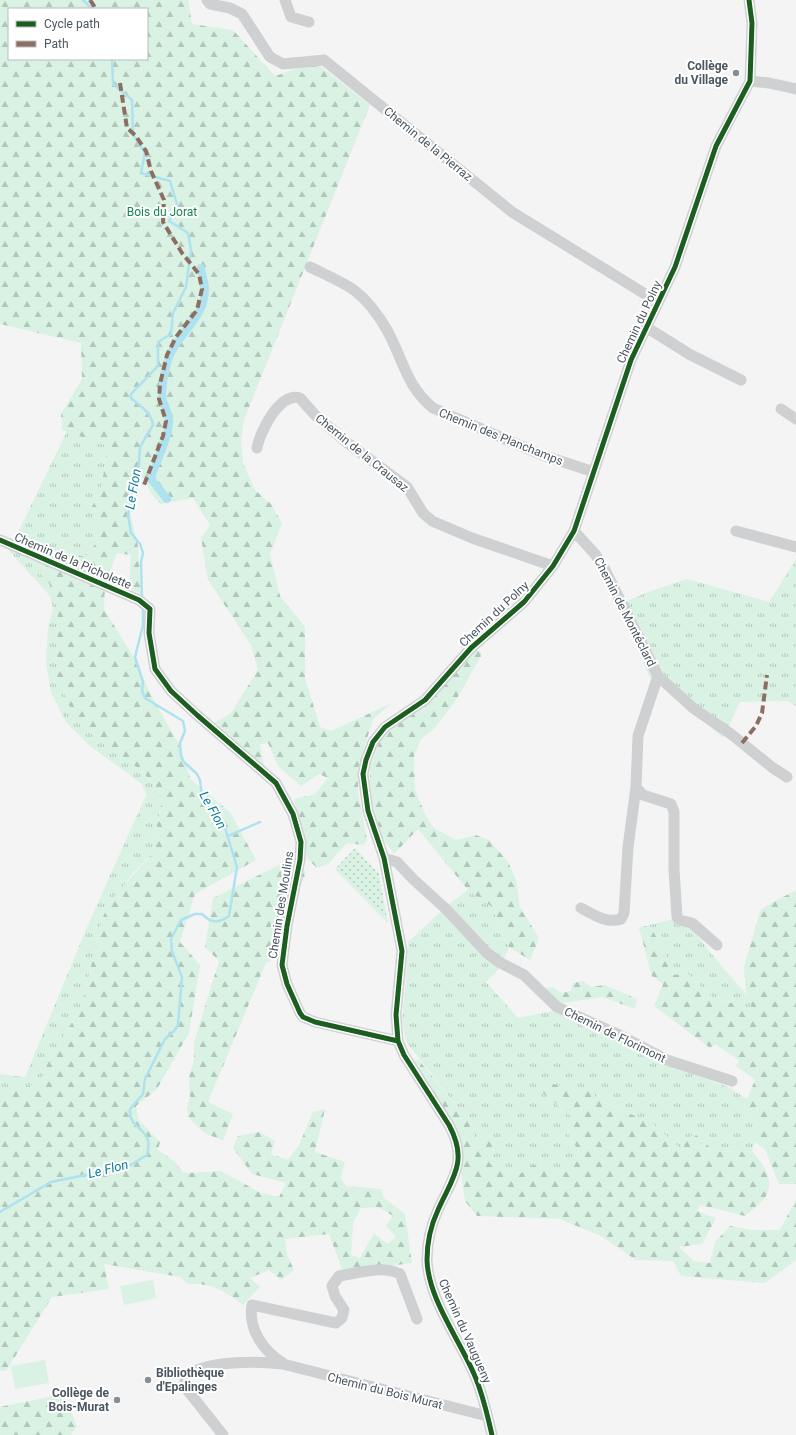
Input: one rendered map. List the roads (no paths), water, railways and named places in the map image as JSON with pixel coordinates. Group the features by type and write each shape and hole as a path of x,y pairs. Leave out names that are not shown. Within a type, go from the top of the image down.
{"street":[{"name":"Chemin de la Pierraz","path":"207,0 210,4 230,8 242,14 270,57 283,64 324,60 512,212 658,302"},
{"path":"284,0 291,16 309,22"},
{"path":"749,0 752,23 750,81 769,83 796,89"},
{"name":"Chemin du Polny","path":"398,1041 396,1015 402,951 384,858 368,812 364,788 363,774 373,742 385,727 425,700 471,648 524,602 553,566 574,530 623,383 646,327 675,267 716,146 750,81"},
{"name":"Chemin des Planchamps","path":"310,267 354,290 375,313 387,332 410,381 420,396 433,408 542,455 594,472"},
{"name":"Chemin du Polny","path":"646,327 689,354 741,380"},
{"name":"Chemin de la Crausaz","path":"257,448 260,438 269,421 282,402 292,397 300,398 314,415 345,441 407,488 423,513 432,521 472,538 553,566"},
{"path":"781,409 796,419"},
{"name":"Chemin de Montéclard","path":"574,530 595,554 604,568 658,676 693,708 732,734 773,768 787,777"},
{"path":"736,531 796,547"},
{"name":"Chemin de la Picholette","path":"0,540 139,600 150,609"},
{"name":"Chemin des Moulins","path":"150,609 149,633 154,669 171,691 276,783 293,814 301,842 300,860 287,926 282,965 287,984 300,1014 308,1020 320,1024 398,1041"},
{"name":"Chemin de Montéclard","path":"581,908 604,919 618,920 623,917 628,847 636,787 638,736 658,676"},
{"path":"636,787 643,795 671,804 674,812 674,868 678,917 679,920 692,923 699,928 717,945"},
{"name":"Chemin de Florimont","path":"384,858 397,862 412,879 447,910 487,953 499,962 524,975 557,1007 615,1033 667,1060 732,1081"},
{"name":"Chemin du Vaugueny","path":"398,1041 404,1055 450,1125 457,1144 457,1169 434,1219 428,1246 428,1265 434,1294 474,1374 483,1396 492,1435"},
{"name":"Chemin du Bois Murat","path":"283,1364 271,1356 263,1346 252,1327 250,1315 252,1305 336,1323 342,1318 344,1310 335,1296 332,1286 339,1276 363,1272 392,1270 400,1274 417,1319"},
{"name":"Chemin du Bois Murat","path":"223,1435 185,1387 185,1377 190,1373 205,1368 251,1361 283,1364 487,1416"}],"waterway":[{"name":"Le Flon","path":"83,0 91,8"},
{"name":"Le Flon","path":"112,60 113,84 132,100 133,134 145,153 141,173 170,181 177,204 169,221 188,233 191,250 186,287 173,313 171,334 158,342 158,366 131,394 131,398 148,413 153,425 140,447 139,464 128,515 131,533 140,544 143,553 141,562 142,599"},
{"path":"167,499 151,479 166,438 169,424 168,415 162,396 163,384 170,355 174,347 197,316 204,299 205,287 201,268"},
{"name":"Le Flon","path":"0,1212 51,1182 129,1166 147,1155 147,1139 145,1134 133,1122 130,1116 130,1109 143,1094 145,1079 165,1039 178,1025 182,977 172,951 171,939 181,920 195,914 202,914 212,921 218,921 229,916 237,867 225,828 202,797 200,780 197,774 184,762 181,756 180,743 185,731 183,721 145,698 142,691 143,682 135,657 143,625 143,608"},
{"path":"228,836 260,822"}],"place":[{"name":"Collège du Village","path":"736,73"},
{"name":"Bibliothèque d'Epalinges","path":"148,1380"},
{"name":"Collège de Bois-Murat","path":"117,1400"}],"park label":[{"name":"Bois du Jorat","path":"162,212"}]}
